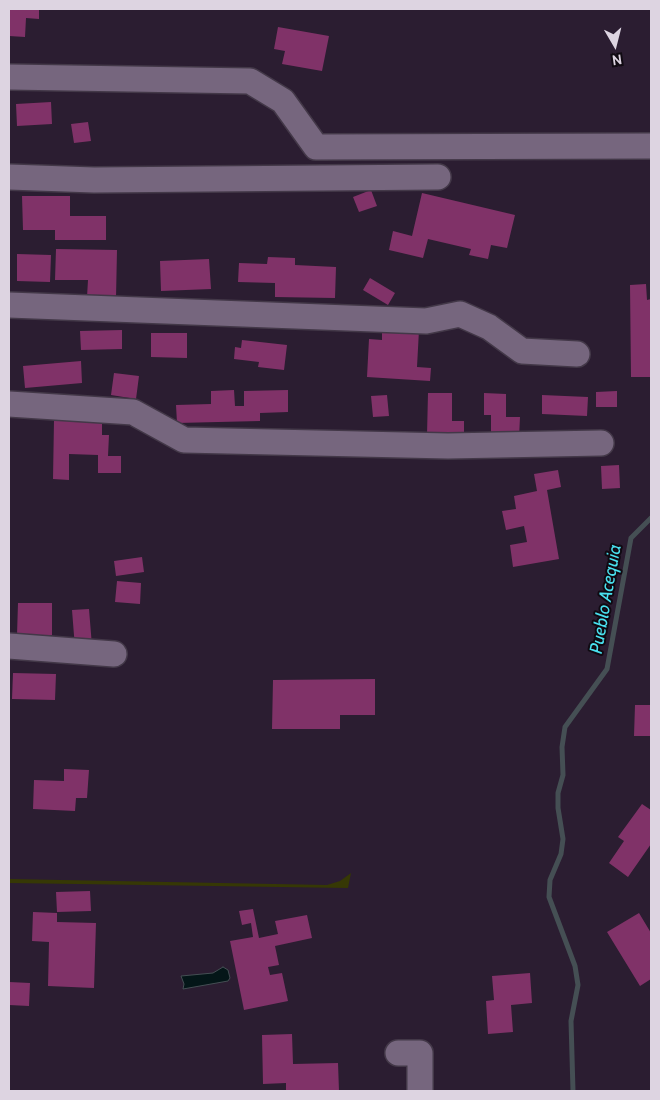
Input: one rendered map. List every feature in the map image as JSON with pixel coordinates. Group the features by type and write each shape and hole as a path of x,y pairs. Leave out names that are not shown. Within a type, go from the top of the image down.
{"street":[{"path":"9,77 250,81 283,101 316,148 651,146"},
{"path":"9,177 94,180 438,177"},
{"path":"9,304 426,321 460,314 489,328 522,351 577,354"},
{"path":"9,404 133,412 184,440 448,446 601,444"},
{"path":"9,646 114,654"},
{"path":"398,1053 420,1053 420,1091"}],"shaded area":[{"path":"351,873 348,888 9,883 9,879 327,885 340,881"},
{"path":"223,967 228,970 230,978 228,981 183,989 184,984 181,976 213,973"}],"building":[{"path":"9,9 39,9 39,19 26,18 25,37 9,36"},
{"path":"278,27 329,36 322,71 282,64 285,51 274,49"},
{"path":"51,102 52,124 17,126 16,104"},
{"path":"88,122 91,141 74,143 71,124"},
{"path":"371,190 377,206 359,212 353,197"},
{"path":"422,193 515,215 507,248 491,245 488,259 469,255 471,249 428,239 423,258 389,250 393,231 412,236"},
{"path":"22,196 70,196 70,216 106,216 106,240 55,240 55,230 23,230"},
{"path":"56,249 117,250 116,298 87,297 88,280 55,280"},
{"path":"17,254 51,255 50,282 17,281"},
{"path":"268,257 295,258 295,265 336,267 335,298 275,297 275,283 238,282 239,263 267,264"},
{"path":"209,259 211,289 161,291 160,261"},
{"path":"370,278 395,293 388,305 363,290"},
{"path":"646,284 647,300 651,299 651,377 631,377 630,285"},
{"path":"382,328 419,330 417,367 431,368 430,381 367,377 369,339 382,340"},
{"path":"122,330 122,349 81,350 80,331"},
{"path":"151,333 187,333 187,358 151,357"},
{"path":"242,340 287,345 284,370 258,367 259,362 234,359 235,347 241,348"},
{"path":"81,361 82,383 25,388 23,366"},
{"path":"114,373 139,376 136,399 111,395"},
{"path":"234,390 235,406 244,406 244,391 288,390 288,412 260,413 260,421 177,423 176,405 211,404 211,391"},
{"path":"617,391 617,407 596,407 596,392"},
{"path":"428,393 452,393 452,421 464,421 464,435 427,435"},
{"path":"484,393 506,394 506,417 520,417 519,438 491,438 491,415 484,415"},
{"path":"387,395 389,416 373,417 371,396"},
{"path":"542,395 588,397 587,416 542,414"},
{"path":"54,420 102,421 102,435 109,435 108,456 121,456 121,473 98,473 98,455 69,454 69,480 53,479"},
{"path":"619,465 620,488 602,489 601,466"},
{"path":"558,470 561,487 547,490 559,559 513,567 510,545 527,542 524,526 506,530 502,511 516,509 514,496 537,491 534,474"},
{"path":"142,557 144,572 116,576 114,561"},
{"path":"117,581 141,583 140,604 115,602"},
{"path":"18,603 52,603 52,635 17,635"},
{"path":"89,609 92,646 75,648 72,610"},
{"path":"13,673 56,674 55,700 12,699"},
{"path":"375,679 375,715 340,715 340,729 272,729 273,680"},
{"path":"635,705 651,705 651,736 634,736"},
{"path":"64,769 89,770 87,798 76,798 75,811 33,809 34,780 64,781"},
{"path":"642,804 651,810 651,844 628,877 609,863 624,841 618,837"},
{"path":"90,891 91,911 57,912 56,892"},
{"path":"253,909 259,938 278,934 275,921 307,915 312,938 275,946 279,965 268,967 270,975 282,973 288,1001 244,1010 230,941 253,937 251,923 242,925 239,911"},
{"path":"33,912 57,913 57,922 96,923 94,988 48,986 49,942 32,941"},
{"path":"639,913 651,933 651,979 640,986 607,932"},
{"path":"530,973 532,1003 511,1005 513,1032 488,1034 486,1001 494,1000 492,976"},
{"path":"9,982 30,983 29,1006 9,1005"},
{"path":"292,1034 293,1064 338,1063 339,1091 286,1091 286,1083 263,1084 262,1035"}],"waterway":[{"name":"Pueblo Acequia","path":"573,1091 571,1021 578,985 575,966 549,897 550,880 561,854 563,839 558,808 558,793 563,775 562,747 565,727 607,669 631,538 651,518"}]}
